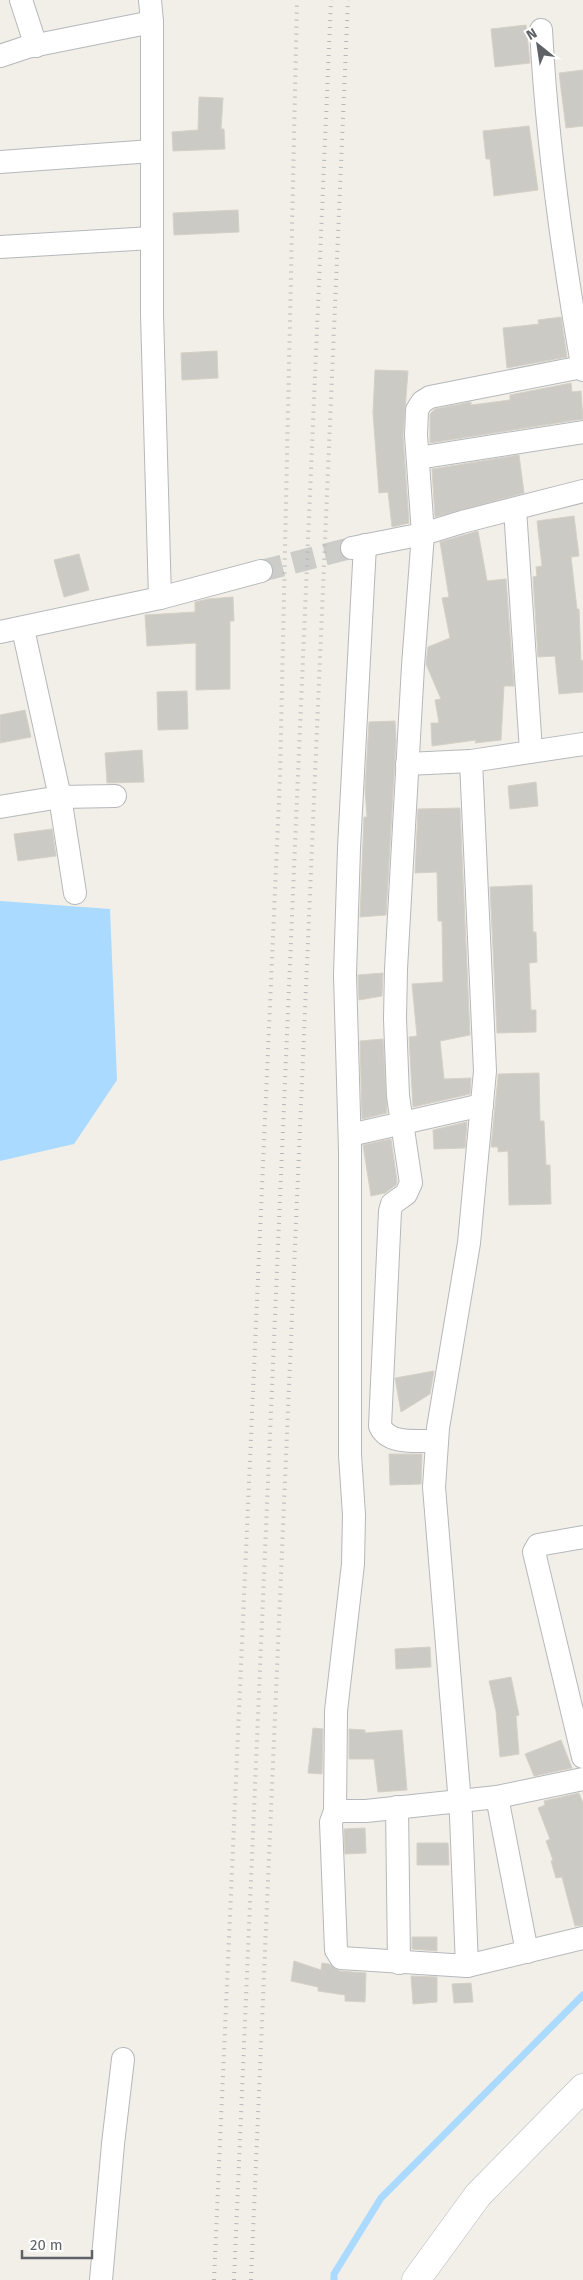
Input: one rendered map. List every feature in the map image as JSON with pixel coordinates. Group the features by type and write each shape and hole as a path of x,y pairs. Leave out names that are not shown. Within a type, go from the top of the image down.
{"street":[{"path":"21,0 36,46"},
{"path":"150,0 152,22 152,314 160,598"},
{"path":"0,56 36,46 152,22"},
{"path":"437,1441 390,1438 383,1432 380,1426 390,1210 392,1204 406,1194 411,1183 398,1096 395,1019 407,764 424,534 418,458 417,410 422,402 430,397 583,368 569,291 544,98 541,30"},
{"path":"0,162 152,151"},
{"path":"0,247 152,238"},
{"path":"418,458 583,432"},
{"path":"583,492 462,522 424,534 358,547 345,975 350,1135 350,1455 354,1515 353,1564 336,1710 335,1811 331,1822 337,1954 341,1958 467,1966 583,1938"},
{"path":"515,509 531,751"},
{"path":"0,632 160,598 261,571"},
{"path":"23,628 60,797 75,893"},
{"path":"407,764 470,762 583,744"},
{"path":"467,1966 461,1816 458,1802 434,1487 437,1441 446,1374 469,1243 485,1071 484,1015 470,762"},
{"path":"0,807 60,797 114,796"},
{"path":"350,1135 482,1105"},
{"path":"583,1537 547,1542 538,1545 534,1552 583,1757"},
{"path":"335,1811 366,1811 497,1797 583,1779"},
{"path":"497,1797 527,1952"},
{"path":"397,1808 399,1963"},
{"path":"101,2280 123,2058"},
{"path":"416,2280 478,2195 581,2094"}],"water":[{"path":"0,901 110,909 117,1080 74,1144 0,1161"}],"building":[{"path":"526,25 530,63 495,67 491,29"},
{"path":"583,70 583,126 566,128 559,73"},
{"path":"199,97 223,98 221,129 224,129 225,149 173,151 172,132 198,130"},
{"path":"529,126 538,190 494,196 490,159 486,159 483,131"},
{"path":"238,210 239,232 174,235 173,213"},
{"path":"561,317 567,357 507,368 503,328 539,324 538,320"},
{"path":"217,351 218,378 182,380 181,353"},
{"path":"375,370 408,371 403,435 409,523 392,527 388,492 379,493 373,413"},
{"path":"571,383 572,392 581,391 583,419 430,443 430,414 435,409 471,402 471,405 510,400 510,395"},
{"path":"519,455 524,493 435,517 432,469"},
{"path":"574,516 579,556 571,557 577,609 579,609 581,661 583,660 583,692 559,694 555,656 538,657 533,577 537,576 536,567 542,566 537,521"},
{"path":"478,531 487,581 506,579 514,686 504,686 501,740 475,743 476,740 432,746 431,723 439,723 435,700 441,699 426,664 428,647 450,638 442,598 449,597 440,542"},
{"path":"79,554 89,590 64,597 54,560"},
{"path":"233,597 234,621 230,621 230,689 196,690 196,643 147,646 145,615 195,612 195,602"},
{"path":"187,691 188,729 158,730 157,692"},
{"path":"25,710 31,737 0,743 0,715"},
{"path":"395,721 396,741 386,915 360,917 364,817 367,817 365,789 369,722"},
{"path":"142,750 144,782 107,783 105,753"},
{"path":"536,782 538,806 510,809 508,786"},
{"path":"460,808 470,1035 440,1041 444,1079 471,1078 470,1094 413,1107 409,1037 417,1036 412,984 443,982 442,921 438,921 437,872 415,873 418,809"},
{"path":"52,829 56,856 18,861 14,834"},
{"path":"532,885 533,932 536,932 537,962 529,963 531,1010 536,1010 536,1032 497,1033 490,887"},
{"path":"383,973 382,996 359,1000 358,975"},
{"path":"383,1039 387,1113 362,1119 360,1041"},
{"path":"539,1073 540,1121 544,1121 546,1165 550,1165 551,1204 509,1205 508,1151 498,1152 498,1147 491,1147 498,1074"},
{"path":"467,1122 465,1148 434,1149 433,1130"},
{"path":"391,1139 396,1185 385,1193 371,1196 363,1145"},
{"path":"434,1371 430,1394 401,1412 395,1378"},
{"path":"389,1454 422,1454 421,1484 390,1485"},
{"path":"430,1647 431,1667 396,1669 395,1649"},
{"path":"511,1677 519,1715 516,1716 519,1754 500,1757 496,1711 489,1681"},
{"path":"313,1728 323,1729 322,1774 308,1773"},
{"path":"349,1729 365,1730 365,1733 402,1730 407,1790 378,1792 374,1759 349,1759"},
{"path":"561,1740 572,1768 534,1776 525,1754"},
{"path":"579,1793 583,1803 583,1925 575,1926 562,1877 556,1878 551,1861 553,1860 546,1841 550,1839 538,1808 545,1805 544,1801"},
{"path":"365,1828 366,1853 345,1854 344,1829"},
{"path":"417,1843 448,1843 449,1865 417,1865"},
{"path":"412,1937 437,1937 437,1951 412,1949"},
{"path":"294,1961 321,1970 322,1963 329,1964 340,1971 366,1973 365,2002 345,2001 345,1995 318,1991 318,1987 291,1981"},
{"path":"411,1976 437,1977 437,2002 413,2004"},
{"path":"471,1983 473,2002 454,2003 452,1984"}],"waterway":[{"path":"334,2280 334,2274 381,2198 583,1995"}],"tunnel":[{"path":"261,571 351,548"}],"railway":[{"path":"214,2280 280,777 297,0"},
{"path":"234,2280 331,0"},
{"path":"251,2280 348,0"}]}
